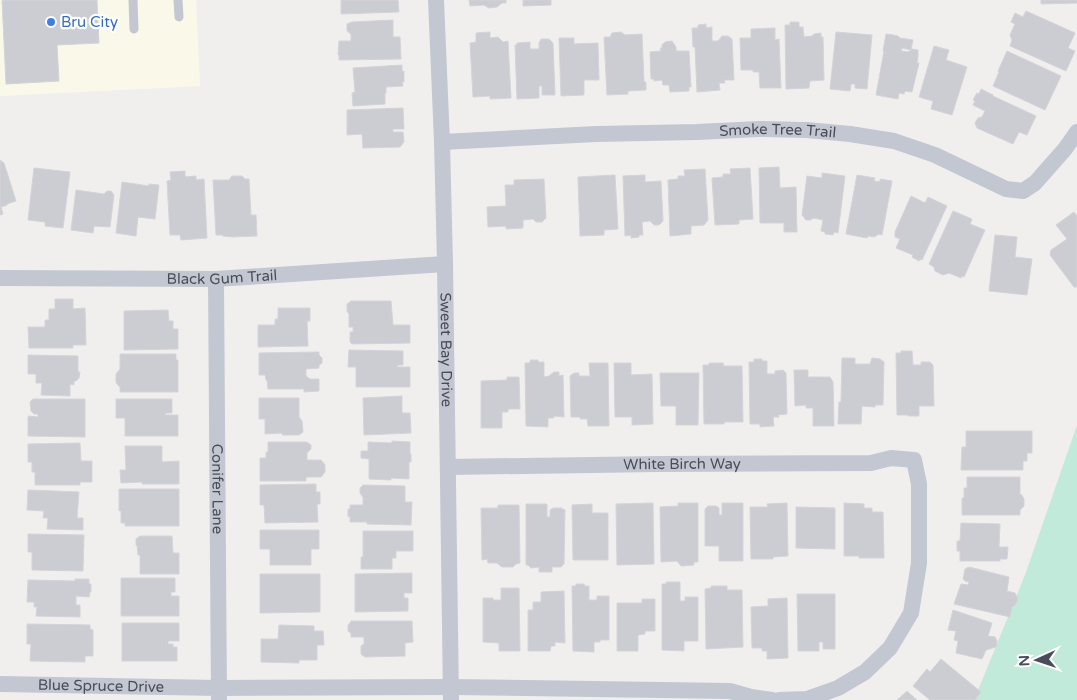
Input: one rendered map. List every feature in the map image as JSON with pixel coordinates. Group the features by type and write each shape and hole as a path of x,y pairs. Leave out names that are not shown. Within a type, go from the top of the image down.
{"street":[{"name":"Sweet Bay Drive","path":"436,0 445,264 451,694"},
{"name":"Smoke Tree Trail","path":"442,142 596,134 759,129 807,130 894,141 935,156 1006,189 1023,191 1035,183 1065,149 1077,132"},
{"name":"Black Gum Trail","path":"0,278 216,279 445,264"},
{"name":"Conifer Lane","path":"216,279 218,694"},
{"name":"White Birch Way","path":"448,466 871,463 891,458 914,460 919,484 919,563 911,613 890,648 865,672 838,688 807,699 779,700"},
{"name":"Blue Spruce Drive","path":"0,684 218,694 730,691 772,700"}],"lane":[{"path":"133,0 134,29"},
{"path":"178,0 179,17"}],"shaded area":[{"path":"0,0 196,0 200,86 0,96"}],"green space":[{"path":"1077,425 1077,700 974,700 1025,575"}],"building":[{"name":"Bru City","path":"2,0 97,0 99,43 57,45 59,81 6,84"},
{"path":"341,0 398,0 399,12 341,14"},
{"path":"469,0 506,0 506,3 489,8 484,5 470,6"},
{"path":"523,0 551,0 551,5 523,6"},
{"path":"1041,0 1077,0 1077,3 1041,4"},
{"path":"1026,11 1075,33 1068,48 1075,51 1066,71 1010,46 1012,40 1010,35 1015,24 1011,22 1015,13 1023,17"},
{"path":"393,20 393,37 400,37 401,59 339,60 339,41 351,41 351,34 347,31 347,24 352,22"},
{"path":"790,22 799,22 799,27 803,27 804,37 821,33 821,37 823,37 824,80 810,81 809,88 786,89 785,25 790,25"},
{"path":"706,24 706,28 712,27 712,41 718,41 722,36 728,36 732,39 734,80 724,80 725,83 719,83 720,90 697,92 695,47 693,47 692,28 698,28 698,25"},
{"path":"775,28 775,40 779,39 781,88 760,88 759,72 741,70 740,38 751,38 751,29"},
{"path":"490,32 490,38 498,37 503,42 508,41 511,98 490,99 490,96 473,97 470,43 476,42 476,33"},
{"path":"621,32 625,35 642,34 646,90 628,91 628,94 607,95 604,37 610,37 612,33"},
{"path":"836,32 872,35 867,89 855,88 855,84 851,84 850,91 830,89"},
{"path":"886,34 913,40 911,50 918,50 917,63 919,63 912,92 905,91 904,94 899,93 898,99 876,95","holes":["902,48 911,50 908,52 901,51"]},
{"path":"559,38 574,38 574,44 598,43 599,80 584,80 584,95 561,96"},
{"path":"541,39 549,39 553,43 555,95 542,95 542,86 539,86 539,98 517,99 515,45 517,43 530,42 530,49 539,49"},
{"path":"672,41 676,51 689,51 691,87 689,87 689,91 670,92 669,85 663,85 662,80 654,81 654,79 651,79 650,52 661,51 660,48 662,48 665,42"},
{"path":"934,46 949,50 946,60 967,67 952,115 931,109 933,101 919,97"},
{"path":"1007,51 1061,76 1045,110 993,86"},
{"path":"402,65 402,71 404,71 403,86 386,87 385,104 353,106 352,93 355,92 353,68"},
{"path":"981,89 1036,116 1027,135 1019,132 1013,144 977,128 975,123 978,118 982,117 985,111 973,105 975,101 973,100"},
{"path":"403,108 404,129 393,129 393,132 403,132 404,142 400,147 363,148 362,134 347,135 347,110"},
{"path":"0,160 4,163 16,201 1,207 3,214 0,215"},
{"path":"779,167 780,188 796,187 797,232 784,232 784,223 760,223 759,168"},
{"path":"34,168 70,172 63,228 45,226 45,222 28,220"},
{"path":"750,168 753,219 739,220 739,224 715,225 712,178 723,177 723,174 731,174 730,169"},
{"path":"705,169 708,220 704,225 691,226 691,234 670,236 668,180 678,179 678,176 685,176 684,170"},
{"path":"185,171 185,177 196,176 196,180 204,179 207,238 181,240 180,235 170,235 167,181 171,180 170,172"},
{"path":"822,173 845,176 838,233 834,232 833,235 825,234 825,232 821,231 823,220 814,218 806,220 802,215 807,176 822,178"},
{"path":"615,175 618,229 604,230 604,235 580,236 578,177"},
{"path":"645,175 645,182 661,181 663,221 659,225 654,225 650,221 642,222 643,235 631,238 631,235 625,236 623,176"},
{"path":"857,175 875,178 874,181 880,182 880,179 892,181 882,235 868,236 867,238 846,234"},
{"path":"232,176 242,176 245,179 249,179 251,215 256,215 257,236 233,237 216,235 213,180 229,180"},
{"path":"544,179 546,218 542,222 536,222 533,219 523,220 523,228 506,229 506,226 488,227 487,207 506,206 505,185 514,185 514,180"},
{"path":"122,182 149,186 149,184 159,185 155,219 138,217 136,236 116,233"},
{"path":"76,190 104,194 107,191 111,191 114,195 110,227 94,226 93,233 71,230"},
{"path":"911,196 925,203 928,197 947,206 922,260 920,259 919,261 912,257 913,255 896,248 900,239 895,237 895,232"},
{"path":"953,211 972,219 970,224 985,230 964,277 962,276 961,278 949,273 943,275 935,271 934,267 929,264"},
{"path":"1074,212 1077,216 1077,287 1074,287 1050,255 1051,250 1067,239 1056,225"},
{"path":"995,235 1017,237 1015,257 1032,259 1027,295 989,291"},
{"path":"55,299 73,299 73,309 85,308 86,345 73,345 73,348 29,348 28,327 45,327 45,320 49,320 49,309 55,309"},
{"path":"351,301 391,301 393,325 410,325 410,343 352,344 350,342 350,332 353,332 353,327 349,327 349,314 347,311 347,304"},
{"path":"278,308 310,308 310,321 307,321 308,346 258,347 258,325 275,325 275,319 278,319"},
{"path":"168,310 169,321 173,321 173,329 178,329 178,349 124,350 124,311"},
{"path":"349,350 403,351 403,365 398,365 397,367 410,367 410,387 356,387 356,367 348,367"},
{"path":"901,351 912,351 913,365 921,365 921,362 930,362 933,365 934,406 919,406 919,416 897,415 896,353 901,353"},
{"path":"319,352 322,363 319,365 319,368 306,369 306,376 310,379 319,379 319,391 304,392 304,389 268,389 265,375 259,375 259,353"},
{"path":"120,354 176,354 176,360 178,360 178,392 120,392 120,387 116,383 116,374 120,369"},
{"path":"28,355 78,356 79,378 74,381 74,385 70,384 70,396 41,395 42,383 36,383 36,374 28,374"},
{"path":"842,358 855,358 855,364 870,364 872,358 880,359 884,362 883,405 875,405 875,407 862,406 861,424 838,424 839,402 841,402"},
{"path":"754,359 767,361 767,374 775,374 775,371 783,370 786,373 787,414 773,417 774,426 760,427 760,424 750,424 749,362 754,362"},
{"path":"530,360 544,362 544,377 554,372 559,372 559,376 563,375 564,417 554,416 554,418 548,418 548,427 526,426 525,363 530,363"},
{"path":"589,363 608,363 609,426 588,426 587,419 571,417 570,376 574,373 579,373 579,376 590,376"},
{"path":"614,363 631,363 631,375 652,374 653,424 632,425 632,417 615,417"},
{"path":"709,363 723,363 724,366 742,366 743,422 704,424 703,365 709,365"},
{"path":"794,370 808,370 808,377 830,377 833,382 834,426 813,426 813,408 806,408 806,405 795,406"},
{"path":"660,373 699,373 698,425 676,425 676,406 661,406"},
{"path":"507,377 519,377 520,409 508,409 508,412 502,412 502,428 481,428 481,381 507,380"},
{"path":"402,396 402,413 410,413 411,433 364,435 363,398"},
{"path":"259,398 299,398 299,417 302,421 303,432 299,435 265,434 265,419 259,419"},
{"path":"33,399 85,399 85,437 28,436 28,416 38,417 38,414 34,414 31,411 30,402"},
{"path":"116,399 172,399 172,413 166,413 165,415 178,415 178,436 125,436 125,418 116,418"},
{"path":"966,431 1032,431 1032,453 1027,453 1027,461 1023,461 1023,470 961,470 962,447 966,447"},
{"path":"392,441 410,442 411,462 409,462 409,479 369,479 369,459 361,458 361,451 368,451 368,442 392,443"},
{"path":"268,442 307,442 311,445 311,449 307,453 307,460 321,460 325,465 325,472 321,477 306,477 306,481 260,481 260,458 266,458"},
{"path":"80,443 81,461 92,461 92,482 80,482 80,485 35,485 35,472 32,472 32,462 28,462 28,444"},
{"path":"125,446 162,446 162,462 179,461 179,484 121,483 120,470 126,470"},
{"path":"967,477 1020,477 1020,495 1024,499 1024,506 1020,510 1020,515 962,515 962,498 964,498 964,488 967,488"},
{"path":"316,484 316,492 320,492 320,504 317,504 318,522 265,523 264,505 260,505 260,485"},
{"path":"363,485 405,486 405,502 412,502 411,525 350,522 348,509 350,509 350,505 363,505 360,488"},
{"path":"119,489 179,489 179,526 125,526 125,523 121,523 121,511 119,511"},
{"path":"28,490 79,492 77,518 83,518 83,530 47,529 48,518 43,518 44,511 27,510"},
{"path":"653,503 654,564 617,565 616,504"},
{"path":"678,503 698,503 698,562 694,562 694,565 681,566 677,561 661,562 660,507 678,506"},
{"path":"722,503 743,503 743,561 719,561 719,546 705,546 705,509 708,506 716,506 719,508 719,515 722,515"},
{"path":"787,503 788,556 773,557 773,559 751,559 750,507 768,507 767,504"},
{"path":"844,503 864,504 864,508 872,508 872,512 883,512 884,558 844,556"},
{"path":"526,504 547,504 547,517 550,517 550,510 553,508 565,510 564,564 561,567 552,567 552,572 539,572 539,567 531,568 526,565"},
{"path":"592,504 592,513 608,513 608,560 573,560 572,505"},
{"path":"498,505 519,505 520,563 513,567 502,567 497,563 488,563 487,559 482,560 481,508 498,508"},
{"path":"796,507 835,508 835,549 796,548"},
{"path":"961,523 1000,524 999,547 1008,547 1007,559 1000,559 1000,561 960,561 957,541 960,541"},
{"path":"260,530 319,530 319,549 311,549 311,565 270,565 270,549 260,549"},
{"path":"363,531 413,531 413,551 396,551 396,558 392,558 392,569 361,569"},
{"path":"28,534 84,535 83,571 32,570 32,552 28,552"},
{"path":"140,536 172,536 173,553 179,553 179,574 140,574 140,555 138,555 136,539"},
{"path":"969,567 1009,577 1007,591 1015,593 1018,599 1012,607 1010,617 954,604 961,584 968,585 969,582 963,579 965,569"},
{"path":"412,573 412,593 404,593 404,598 408,598 408,611 355,612 355,574"},
{"path":"260,574 320,574 320,612 260,613"},
{"path":"121,578 175,578 175,592 171,592 171,596 179,596 179,616 121,616"},
{"path":"75,579 89,579 89,584 91,584 89,597 76,596 76,605 80,605 80,617 36,616 37,607 34,607 34,602 27,602 28,580 75,581"},
{"path":"666,582 680,582 680,601 685,601 685,597 698,597 698,641 684,641 684,651 662,650 662,584 666,584"},
{"path":"576,584 589,586 589,600 597,600 597,596 609,596 609,640 594,642 594,652 573,651 572,586 576,586"},
{"path":"711,586 727,586 727,590 742,590 743,647 706,649 705,589 711,588"},
{"path":"501,588 519,588 520,651 499,651 499,643 483,642 483,598 501,600"},
{"path":"564,591 565,643 555,642 555,646 551,646 550,651 528,651 528,610 533,610 533,602 541,602 541,592"},
{"path":"797,594 835,594 835,649 823,649 823,642 819,642 819,651 798,651"},
{"path":"787,598 788,658 767,659 767,651 762,651 762,648 752,648 751,607 768,606 768,599"},
{"path":"642,599 655,599 655,631 645,631 645,634 638,635 638,651 617,651 617,603 642,603"},
{"path":"953,610 992,623 988,636 995,637 997,641 996,647 986,650 982,659 956,653 958,641 954,640 956,631 948,630"},
{"path":"351,621 412,621 413,642 405,643 405,656 365,657 361,654 364,637 351,637 351,633 348,631 348,625"},
{"path":"122,623 179,623 179,641 168,641 168,644 173,644 173,647 177,647 177,661 122,661"},
{"path":"27,624 90,625 90,629 93,630 93,656 85,656 85,662 30,661 31,644 27,644"},
{"path":"279,625 314,626 314,631 323,631 324,645 317,645 317,660 299,660 299,663 261,662 261,639 278,639"},
{"path":"941,659 981,692 975,700 930,700 913,686 927,669 930,672"},
{"path":"907,691 917,700 897,700"}],"place":[{"name":"Bru City","path":"51,22"}]}
